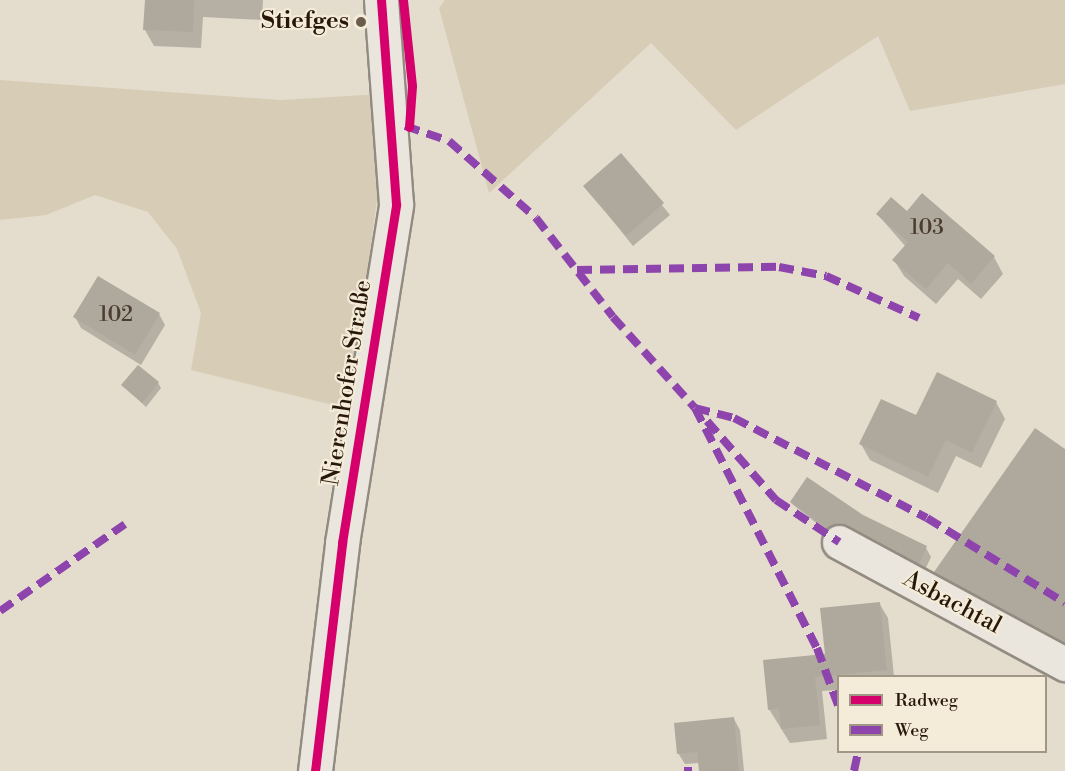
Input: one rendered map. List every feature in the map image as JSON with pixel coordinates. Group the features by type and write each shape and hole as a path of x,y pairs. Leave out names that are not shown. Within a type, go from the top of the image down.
{"street":[{"name":"Nierenhofer Straße","path":"315,771 342,543 396,204 381,0"},
{"name":"Asbachtal","path":"839,542 1065,664"}],"shaded area":[{"path":"445,0 1065,0 1065,84 910,111 878,36 736,130 651,43 489,193 439,8"},
{"path":"0,80 281,100 381,94 384,147 349,409 191,370 201,313 177,249 148,212 95,195 46,215 0,220"}],"building":[{"path":"145,0 194,0 193,32 143,30"},
{"path":"621,153 664,203 626,236 583,186"},
{"path":"922,193 995,256 971,284 948,263 926,289 892,260 908,242 876,214 891,197 907,211"},
{"path":"98,276 160,313 135,355 73,317"},
{"path":"138,365 159,382 142,403 121,385"},
{"path":"937,372 997,401 972,453 946,440 928,477 859,444 881,399 916,415"},
{"path":"1035,428 1065,449 1065,643 934,572"},
{"path":"807,477 863,515 927,546 919,564 848,525 827,528 790,502"},
{"path":"880,602 887,670 815,677 820,725 781,729 779,708 768,710 763,660 825,654 820,608"},
{"path":"734,717 739,771 699,771 697,752 677,754 674,723"}],"marked path":[{"path":"405,126 449,141 536,218 613,317 695,408 817,648 837,702"},
{"path":"577,270 779,267 826,276 919,318"},
{"path":"695,408 734,418 927,518 1065,603"},
{"path":"707,421 776,500 839,542"},
{"path":"0,611 125,524"},
{"path":"854,771 858,753"}],"cycle path":[{"path":"315,771 342,543 396,204 381,0"},
{"path":"403,0 412,86 409,127"}],"place":[{"name":"Stiefges","path":"361,22"}]}
